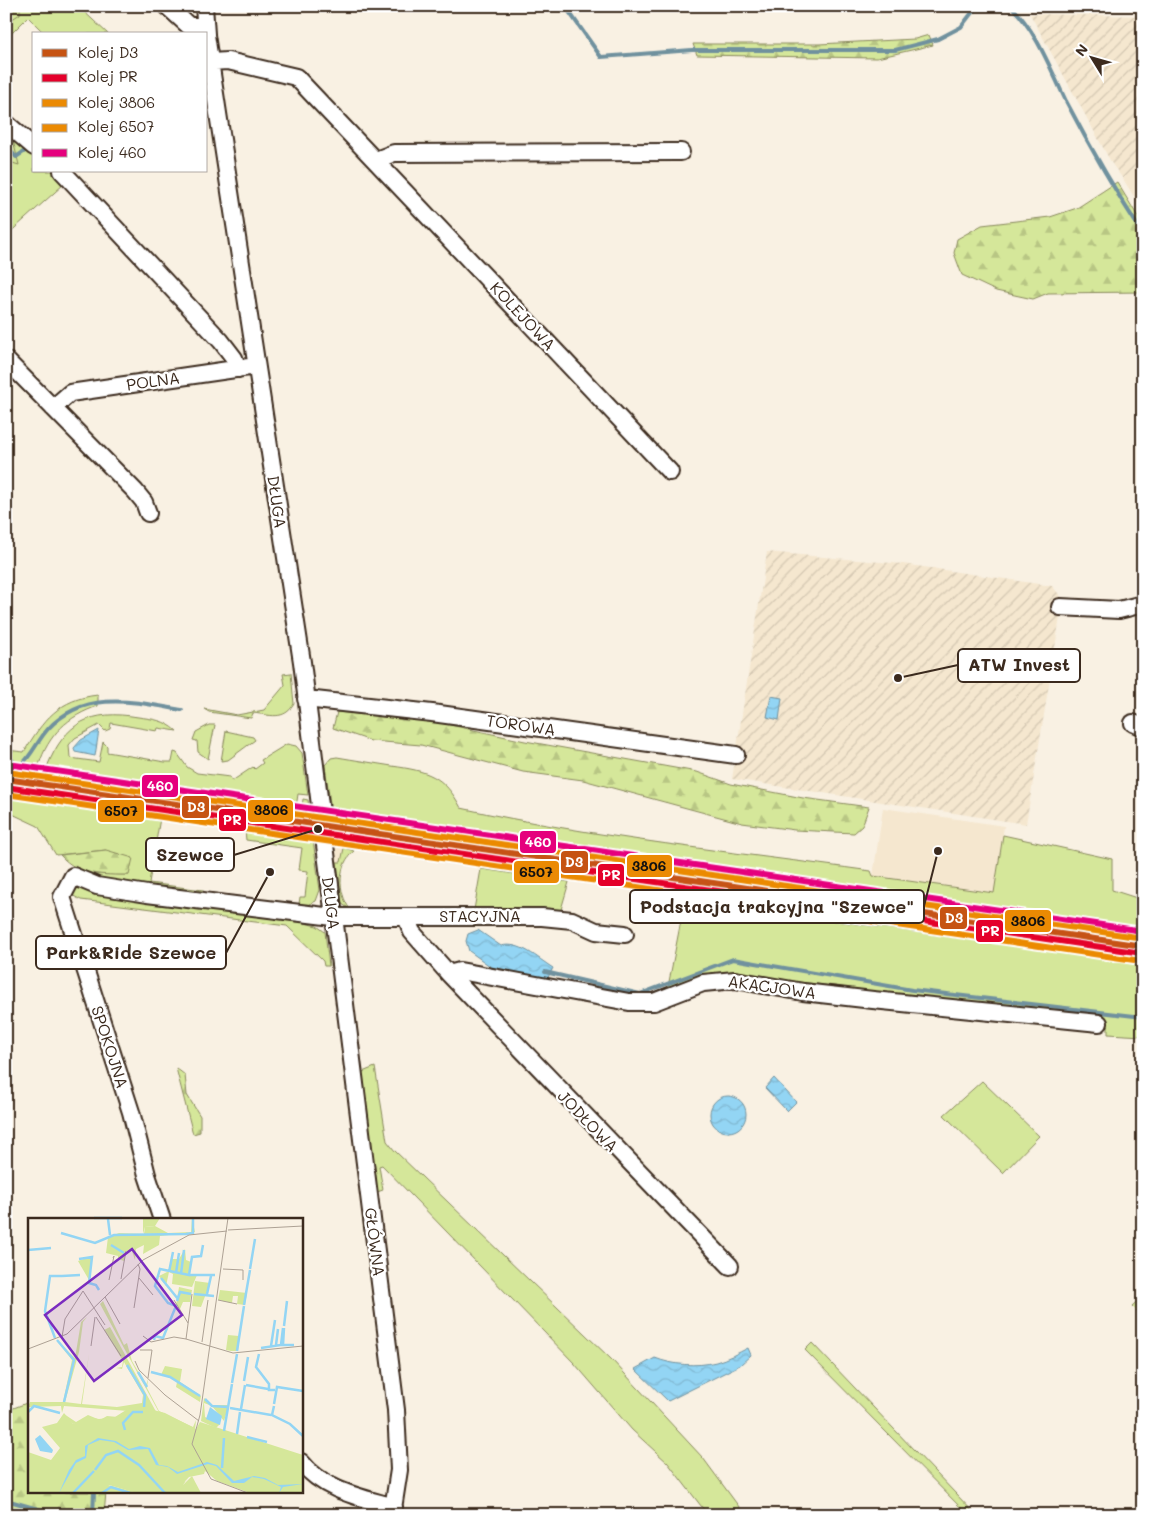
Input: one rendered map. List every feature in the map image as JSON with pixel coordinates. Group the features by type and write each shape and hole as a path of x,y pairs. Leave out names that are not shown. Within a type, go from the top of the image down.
{"street":[{"path":"166,6 189,26 206,32"},
{"name":"DŁUGA","path":"204,6 206,32"},
{"name":"DŁUGA","path":"208,47 306,699 339,970"},
{"name":"KOLEJOWA","path":"210,62 228,61 296,77 670,472"},
{"path":"6,123 32,145"},
{"path":"376,160 394,153 681,152"},
{"path":"63,172 221,341 234,358 238,369"},
{"path":"6,360 135,491 144,502 148,513"},
{"name":"POLNA","path":"54,408 70,393 257,366"},
{"path":"1060,606 1119,610 1143,604"},
{"name":"TOROWA","path":"306,699 423,712 736,755"},
{"name":"STACYJNA","path":"73,876 97,886 147,894 333,917 542,916 572,920 596,931 624,934"},
{"name":"SPOKOJNA","path":"73,876 62,897 131,1112 147,1175 161,1218"},
{"name":"JODŁOWA","path":"406,917 412,932 449,974 596,1130 730,1266"},
{"name":"GŁÓWNA","path":"339,970 396,1410 399,1470 393,1511"},
{"name":"AKACJOWA","path":"449,974 460,971 629,1002 654,1002 703,983 735,980 803,992 1099,1023"},
{"path":"302,1463 326,1484 393,1511"}],"shaded area":[{"path":"1030,14 1143,16 1143,159 1123,179 1112,164"},
{"path":"1143,159 1143,211 1123,179"},
{"path":"767,552 903,564 1052,586 1063,599 1026,824 732,779"},
{"path":"6,775 284,816 310,818 313,840 6,794"},
{"path":"883,808 1004,826 995,893 873,876"},
{"path":"334,813 826,883 929,903 934,909 1143,939 1143,964 729,906 731,896 354,841 352,850 354,851 347,857 342,868 337,862 332,819"}],"green space":[{"path":"6,6 78,6 106,32 43,32 28,17 6,39"},
{"path":"6,6 20,6 20,14 6,23"},
{"path":"929,35 933,45 877,58 697,55 693,44 819,44 915,39"},
{"path":"6,111 32,134 32,172 69,172 64,184 6,236"},
{"path":"6,133 13,140 19,165 6,161"},
{"path":"1117,182 1143,225 1143,292 1048,293 1033,299 996,291 962,275 954,253 957,239 982,225 1050,217 1077,208"},
{"path":"291,673 294,704 286,713 271,716 253,713 251,718 209,712 204,709 237,715 264,710 285,685 283,674"},
{"path":"98,695 98,706 77,715 54,736 43,754 39,765 47,767 62,739 71,729 93,717 121,715 149,718 168,724 177,731 158,728 157,731 111,723 110,729 105,731 99,725 75,738 69,745 70,758 99,762 103,742 107,746 107,752 165,762 172,762 174,752 177,753 187,767 197,773 230,777 232,781 253,767 255,769 263,763 261,760 287,744 296,746 302,753 308,795 298,794 296,808 6,766 6,750 24,752 45,721 62,706 84,697"},
{"path":"337,712 436,722 525,741 697,772 731,784 803,798 869,807 862,826 854,833 795,830 742,823 583,780 523,772 421,745 371,741 333,728"},
{"path":"209,725 215,725 208,759 198,752 197,741 193,740 196,732"},
{"path":"226,731 253,737 255,740 228,760 221,761"},
{"path":"337,757 425,773 433,776 448,788 461,808 512,819 665,844 871,871 873,876 994,893 1003,835 1112,859 1112,890 1143,900 1143,939 934,909 929,903 826,883 335,813 332,819 325,765 331,758"},
{"path":"6,794 160,818 149,883 203,890 201,897 98,880 92,874 129,875 106,850 56,855 38,826 6,811"},
{"path":"303,799 308,800 310,818 301,817"},
{"path":"245,830 313,840 320,890 316,901 308,905 299,904 300,897 305,897 308,871 299,870 302,848 246,840"},
{"path":"344,848 354,851 345,863 341,879 343,895 350,909 342,904 337,862 341,862"},
{"path":"106,850 133,858 129,875 100,874 83,871 67,862 60,855"},
{"path":"481,869 569,882 560,913 474,910"},
{"path":"74,881 300,919 300,922 317,926 325,932 329,966 324,966 323,961 287,926 81,900 68,893"},
{"path":"685,900 1143,964 1143,1036 1108,1034 1108,1021 722,972 667,992"},
{"path":"375,1067 387,1141 395,1151 612,1360 703,1458 745,1515 708,1515 668,1463 632,1430 575,1364 382,1165 379,1166 383,1190 377,1192 360,1073"},
{"path":"176,1068 185,1075 187,1095 200,1116 200,1132 193,1134"},
{"path":"982,1081 1039,1136 1003,1173 944,1115"},
{"path":"1143,1296 1143,1317 1132,1306"},
{"path":"812,1343 976,1515 968,1515 805,1350"},
{"path":"28,1402 28,1494 106,1494 104,1515 41,1515 6,1505 6,1411"}],"water":[{"path":"771,696 782,698 779,720 767,717"},
{"path":"99,730 95,756 75,752 74,748 81,740"},
{"path":"478,930 501,946 508,945 522,948 553,968 546,981 494,969 469,951 466,941 468,934"},
{"path":"774,1078 796,1102 787,1111 765,1088"},
{"path":"728,1096 735,1097 741,1101 745,1107 745,1121 741,1127 735,1131 728,1132 721,1131 715,1127 711,1121 710,1114 711,1107 715,1101 721,1097"},
{"path":"748,1348 751,1355 740,1365 668,1401 635,1369 655,1358 685,1364 709,1364"}],"waterway":[{"path":"565,6 601,57 692,50 895,50 938,39 961,27 977,6"},
{"path":"1011,6 1036,39 1084,135 1143,234"},
{"path":"6,146 16,157 25,151"},
{"path":"6,756 20,766 28,758 48,729 62,716 94,703 129,702 182,710"},
{"path":"545,972 640,994 733,959 912,990 1143,1017"},
{"path":"93,1515 94,1494"},
{"path":"6,1500 59,1515"}],"rail line":[{"name":"460","path":"8,764 1143,931"},
{"name":"3806","path":"7,772 1143,938"},
{"name":"D3","path":"6,779 1143,946"},
{"name":"PR","path":"6,787 1142,953"},
{"name":"6507","path":"6,794 1141,961"}],"place":[{"name":"ATW Invest","path":"898,678"},
{"name":"Szewce","path":"318,829"},
{"name":"Podstacja trakcyjna \"Szewce\"","path":"938,851"},
{"name":"Park&Ride Szewce","path":"270,872"}]}
